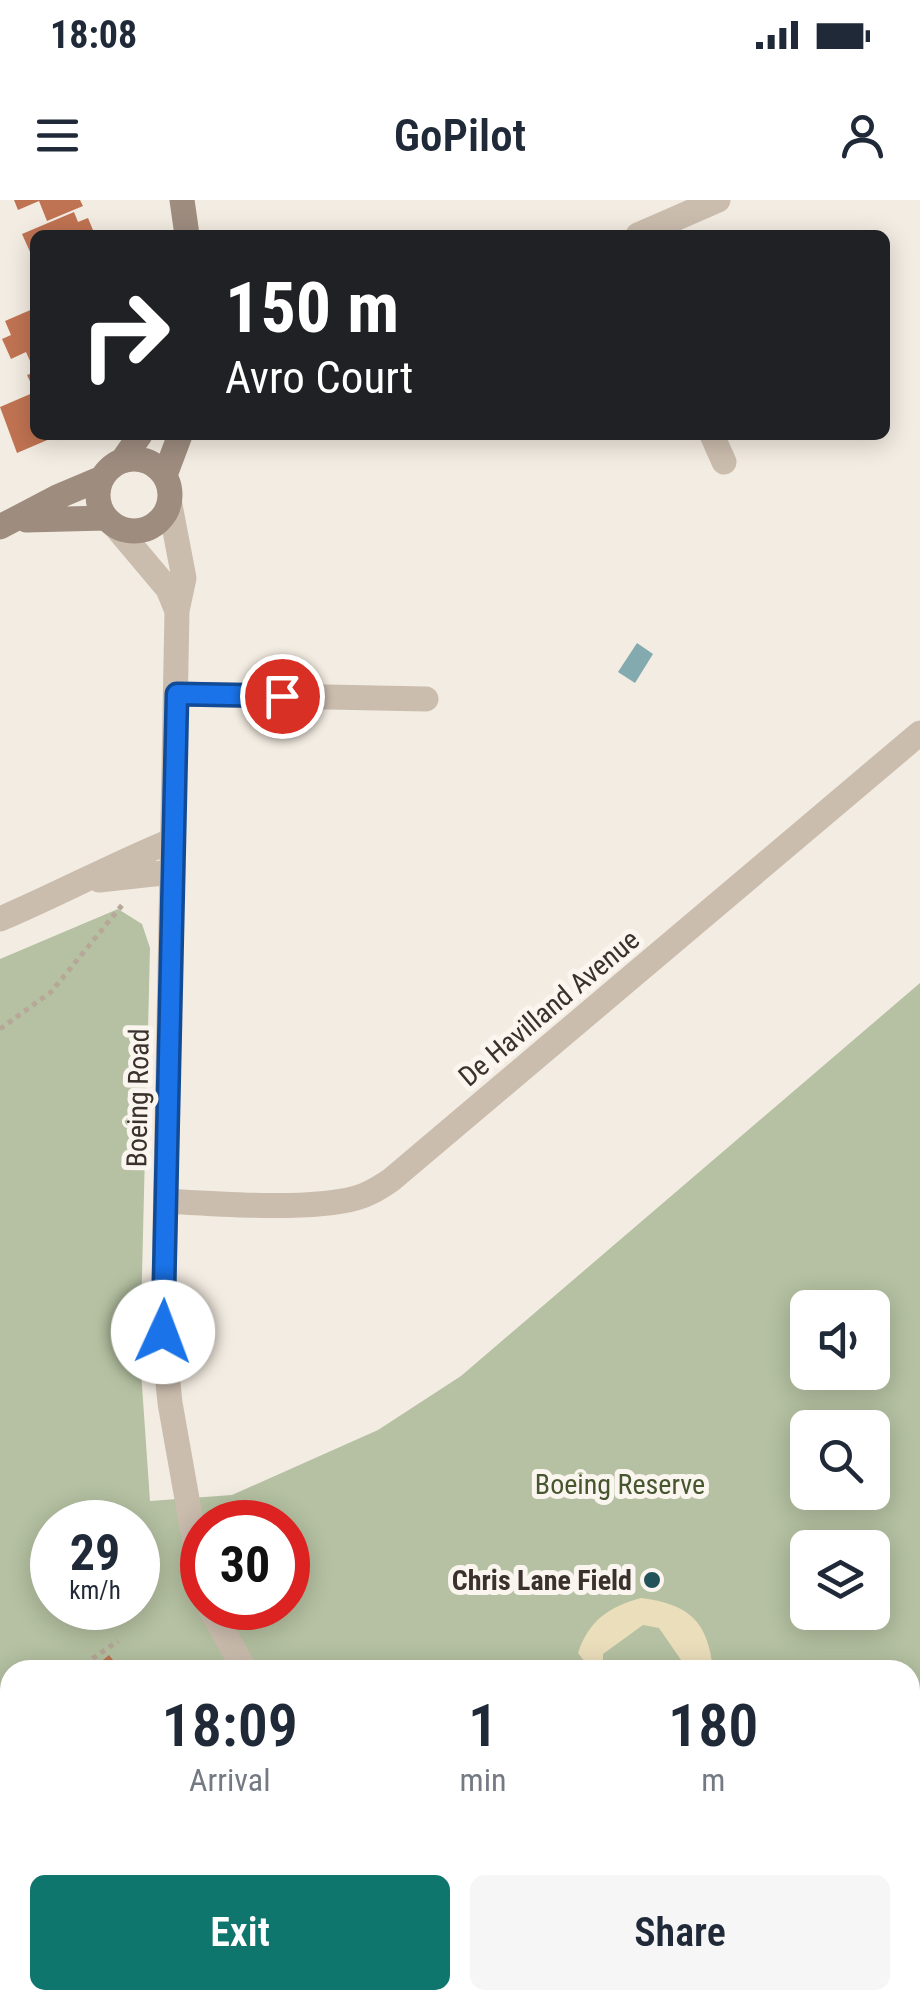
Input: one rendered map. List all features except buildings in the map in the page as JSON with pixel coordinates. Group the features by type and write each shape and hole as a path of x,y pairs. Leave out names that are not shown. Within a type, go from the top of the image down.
{"main road":[{"path":"178,230 181,200"},
{"path":"181,200 187,230"},
{"path":"8,524 57,496 102,478 122,461 137,440"},
{"path":"165,475 178,440"},
{"path":"8,524 110,522 136,532 148,530 170,505 165,475 146,460 122,461"},
{"path":"102,478 98,499 110,522"}],"street":[{"path":"649,230 718,200"},
{"path":"714,440 724,462"},
{"name":"Boeing Road","path":"170,505 184,578 178,611 163,1332 187,1500"},
{"path":"110,522 168,589 178,611"},
{"path":"177,694 426,698"},
{"name":"De Havilland Avenue","path":"167,1201 314,1204 356,1199 382,1186 920,732"},
{"path":"0,919 173,840"},
{"path":"84,883 172,872"},
{"path":"222,1630 239,1660"}],"path":[{"path":"0,1029 50,992 126,897"},
{"path":"90,1660 118,1641"}],"green space":[{"name":"Boeing Reserve","path":"118,909 142,924 150,948 140,1357 150,1500 30,1500 30,1630 160,1630 160,1500 232,1495 378,1430 461,1376 920,983 920,1660 0,1660 0,959"}],"sand":[{"path":"641,1598 684,1610 701,1627 711,1660 681,1660 659,1628 643,1625 603,1654 603,1660 583,1660 578,1653 588,1632 594,1623 619,1606"}],"water":[{"path":"637,643 653,654 635,683 618,672"}],"place":[{"name":"Chris Lane Field","path":"652,1580"}],"route":[{"path":"163,1332 177,694 282,696"}]}
